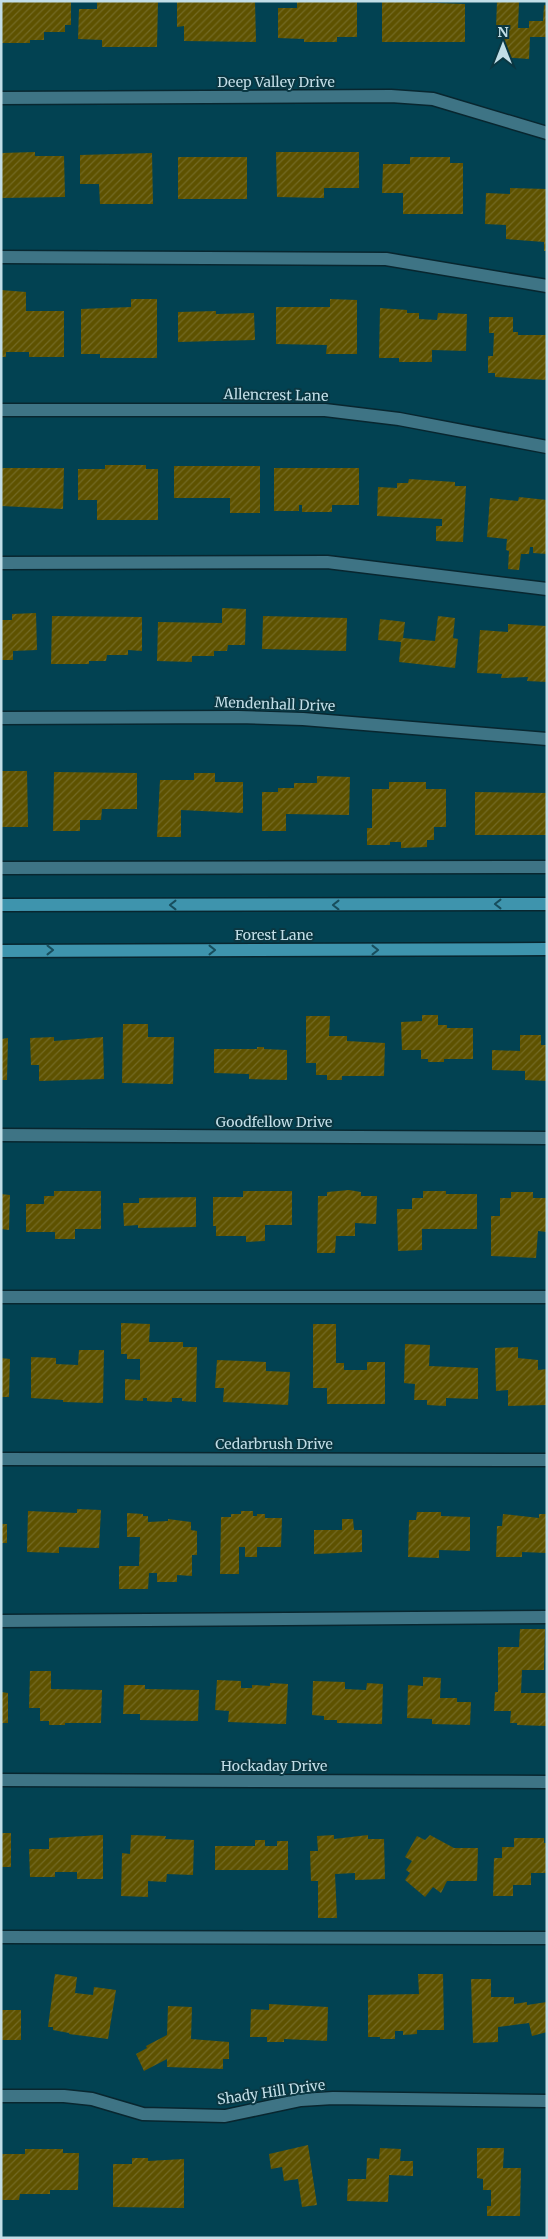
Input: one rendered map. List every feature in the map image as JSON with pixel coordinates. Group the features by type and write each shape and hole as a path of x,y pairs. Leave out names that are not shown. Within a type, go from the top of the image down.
{"main road":[{"path":"1,905 547,904"},
{"name":"Forest Lane","path":"1,950 547,949"}],"street":[{"name":"Deep Valley Drive","path":"1,98 391,96 433,99 547,132"},
{"path":"1,257 386,258 547,286"},
{"name":"Allencrest Lane","path":"1,410 324,410 399,419 547,446"},
{"path":"1,563 327,562 547,589"},
{"name":"Mendenhall Drive","path":"1,718 238,717 303,719 547,739"},
{"path":"1,868 547,867"},
{"name":"Goodfellow Drive","path":"1,1136 547,1138"},
{"path":"1,1297 547,1297"},
{"name":"Cedarbrush Drive","path":"1,1459 547,1460"},
{"path":"1,1621 547,1617"},
{"name":"Hockaday Drive","path":"1,1780 547,1782"},
{"path":"1,1937 547,1938"},
{"name":"Shady Hill Drive","path":"1,2096 64,2096 92,2099 142,2114 226,2116 301,2100 333,2098 547,2101"}],"building":[{"path":"1,1 71,1 71,25 65,25 65,32 44,32 44,40 30,40 30,43 1,43"},
{"path":"97,1 158,1 157,47 102,47 102,40 78,39 79,9 97,9"},
{"path":"177,1 255,1 256,42 184,41 184,26 177,27"},
{"path":"297,1 357,1 357,37 337,37 337,42 304,42 304,39 278,38 278,8 297,8"},
{"path":"382,1 465,4 465,42 382,42"},
{"path":"497,1 519,2 518,28 529,28 529,21 543,21 544,5 547,6 547,37 530,37 529,59 502,57 503,28 496,28"},
{"path":"35,152 35,156 64,156 65,197 1,198 1,153"},
{"path":"276,152 359,152 359,188 324,188 324,198 277,197"},
{"path":"152,153 153,204 100,204 99,184 80,184 80,155"},
{"path":"178,157 247,157 247,199 178,199"},
{"path":"410,157 450,157 450,163 463,163 463,214 403,214 403,193 382,193 383,164 410,164"},
{"path":"510,188 547,189 547,251 544,251 544,242 506,239 506,225 485,224 486,193 510,194"},
{"path":"1,290 26,292 26,311 64,311 64,357 29,357 29,352 6,352 6,357 1,357"},
{"path":"131,299 157,299 157,358 100,358 100,354 81,354 81,309 131,307"},
{"path":"330,299 357,300 357,354 326,354 327,345 276,344 276,307 330,307"},
{"path":"380,308 407,310 407,313 419,313 419,319 437,320 438,313 467,314 466,351 432,350 432,362 399,362 399,358 379,358"},
{"path":"216,311 216,314 254,313 255,340 178,342 178,312"},
{"path":"489,317 513,317 513,332 518,332 518,335 547,335 547,380 495,377 495,373 488,373 488,356 493,356 494,333 489,333"},
{"path":"105,465 146,465 146,469 158,469 158,520 97,520 97,500 78,500 78,469 105,469"},
{"path":"174,466 260,466 260,513 230,513 230,498 174,498"},
{"path":"1,468 64,468 63,509 1,506"},
{"path":"274,468 359,468 359,505 332,505 332,512 302,512 302,505 299,505 299,511 274,511"},
{"path":"409,479 455,482 455,486 466,486 463,542 436,541 436,526 442,526 442,519 377,516 378,487 397,488 397,483 408,483"},
{"path":"519,497 547,500 547,554 533,553 533,547 530,547 529,554 521,554 519,570 508,569 509,551 506,550 507,539 487,537 490,498 518,501"},
{"path":"222,608 246,609 245,645 228,645 227,651 214,651 214,656 192,656 192,662 157,661 158,622 222,623"},
{"path":"36,613 37,650 13,651 13,660 1,660 1,620 12,620 12,614"},
{"path":"52,616 142,617 142,651 128,650 128,655 107,655 106,661 89,661 89,664 51,664"},
{"path":"263,616 347,618 346,651 262,649"},
{"path":"438,616 455,618 453,638 458,639 455,668 399,662 401,642 378,640 380,619 405,622 403,638 435,641"},
{"path":"508,624 547,626 547,682 527,681 528,677 501,678 502,674 477,673 480,630 508,632"},
{"path":"1,771 27,771 28,827 1,827"},
{"path":"54,772 137,773 137,809 102,809 101,820 80,820 80,831 53,831"},
{"path":"194,773 215,773 215,782 243,782 243,813 181,810 181,837 157,837 160,780 194,780"},
{"path":"317,776 350,777 349,815 286,814 286,831 262,831 262,792 278,792 278,788 294,788 294,783 317,783"},
{"path":"389,782 426,782 426,789 446,789 446,827 434,827 434,840 427,840 427,847 401,848 401,842 390,842 390,845 367,845 367,828 372,828 372,789 389,789"},
{"path":"475,792 547,793 547,835 475,835"},
{"path":"422,1015 438,1015 438,1025 447,1025 447,1028 473,1028 473,1059 444,1059 444,1062 428,1062 428,1059 421,1059 421,1050 402,1050 401,1022 422,1021"},
{"path":"306,1016 330,1016 329,1036 347,1036 347,1041 385,1043 384,1076 342,1076 342,1080 327,1080 327,1075 316,1075 316,1063 306,1063"},
{"path":"123,1024 148,1024 148,1037 174,1037 173,1084 122,1083"},
{"path":"520,1035 541,1035 541,1045 547,1045 547,1081 525,1080 525,1071 492,1070 492,1050 520,1051"},
{"path":"54,1037 54,1041 103,1037 104,1079 39,1081 39,1065 31,1065 30,1038"},
{"path":"8,1038 7,1080 1,1080 1,1039"},
{"path":"257,1047 287,1050 287,1080 249,1079 249,1074 214,1073 214,1049 257,1049"},
{"path":"349,1190 361,1192 361,1196 377,1196 376,1224 355,1223 355,1236 336,1236 335,1253 317,1253 318,1196 327,1196 327,1192"},
{"path":"54,1191 101,1191 101,1229 75,1229 75,1239 55,1239 55,1232 26,1232 26,1204 44,1204 44,1196 54,1196"},
{"path":"243,1191 292,1191 292,1225 265,1225 265,1241 246,1242 246,1236 216,1236 216,1226 213,1226 213,1197 243,1197"},
{"path":"423,1191 446,1191 446,1194 477,1194 477,1229 422,1229 422,1250 398,1251 397,1209 412,1209 412,1198 423,1198"},
{"path":"511,1192 533,1192 533,1198 547,1198 547,1232 538,1231 536,1258 491,1256 491,1216 500,1216 500,1198 511,1198"},
{"path":"1,1194 10,1195 9,1230 1,1229"},
{"path":"196,1197 196,1227 138,1228 138,1225 124,1226 123,1203 139,1203 139,1198"},
{"path":"121,1323 150,1324 149,1342 183,1342 183,1347 197,1347 196,1402 182,1401 182,1398 172,1398 172,1402 147,1401 147,1398 143,1398 143,1401 125,1400 125,1379 140,1380 140,1359 127,1359 127,1354 121,1354"},
{"path":"313,1324 336,1324 336,1363 344,1363 344,1370 367,1370 367,1362 385,1362 385,1404 327,1404 327,1388 313,1388"},
{"path":"405,1344 430,1345 429,1366 478,1368 478,1399 446,1398 446,1406 427,1405 427,1400 414,1400 415,1384 404,1383"},
{"path":"518,1347 518,1358 538,1360 538,1370 547,1369 547,1405 508,1406 508,1390 496,1391 495,1348"},
{"path":"79,1350 104,1350 103,1403 63,1402 63,1400 31,1398 31,1357 56,1358 56,1364 78,1365"},
{"path":"1,1358 10,1359 9,1397 1,1397"},
{"path":"217,1360 266,1362 266,1371 290,1372 288,1405 223,1402 224,1388 215,1388"},
{"path":"77,1509 101,1510 99,1548 59,1547 59,1553 27,1552 28,1511 77,1513"},
{"path":"241,1511 253,1511 253,1516 265,1514 265,1518 282,1518 281,1547 257,1547 257,1557 245,1557 245,1547 239,1547 239,1574 220,1574 221,1517 241,1514"},
{"path":"417,1512 441,1512 441,1516 470,1517 470,1551 439,1550 439,1558 408,1557 409,1520 416,1520"},
{"path":"127,1513 148,1516 148,1522 168,1521 168,1519 191,1522 191,1530 197,1531 197,1555 192,1555 192,1576 177,1575 177,1582 157,1582 157,1573 149,1573 148,1589 119,1589 119,1566 139,1566 140,1537 127,1537"},
{"path":"503,1514 539,1518 539,1514 547,1514 547,1553 522,1552 522,1557 496,1557 497,1526 502,1526"},
{"path":"342,1519 353,1519 354,1530 362,1530 362,1552 314,1554 314,1530 342,1530"},
{"path":"1,1524 7,1524 7,1543 1,1543"},
{"path":"520,1629 545,1629 544,1670 522,1670 521,1693 547,1693 547,1726 517,1725 517,1723 510,1723 511,1711 494,1711 495,1692 498,1692 498,1647 519,1647"},
{"path":"30,1671 51,1671 51,1689 102,1690 101,1723 49,1725 49,1721 40,1721 40,1708 29,1708"},
{"path":"423,1677 441,1678 440,1698 457,1698 457,1702 471,1702 470,1725 432,1724 432,1719 407,1718 408,1685 423,1686"},
{"path":"217,1680 241,1681 241,1688 252,1688 252,1685 270,1686 270,1683 288,1684 286,1724 228,1722 229,1711 215,1710"},
{"path":"313,1681 345,1682 345,1689 366,1690 367,1683 383,1684 382,1724 337,1723 337,1720 324,1720 324,1716 312,1715"},
{"path":"124,1685 145,1685 145,1689 199,1690 198,1721 140,1720 140,1714 123,1714"},
{"path":"1,1692 8,1693 8,1723 1,1723"},
{"path":"1,1833 11,1833 11,1867 1,1867"},
{"path":"103,1835 103,1879 77,1879 77,1872 55,1872 55,1877 30,1877 29,1849 49,1849 49,1838"},
{"path":"131,1835 166,1836 165,1839 194,1840 193,1875 167,1874 166,1882 148,1881 148,1897 121,1896 122,1853 130,1854"},
{"path":"334,1835 334,1839 368,1835 368,1839 384,1839 385,1879 355,1880 355,1873 335,1874 337,1918 318,1918 318,1881 311,1881 310,1851 318,1851 317,1836"},
{"path":"430,1835 454,1848 478,1848 477,1881 447,1881 441,1893 433,1887 425,1897 405,1880 410,1873 406,1870 412,1861 405,1857 417,1836 425,1840"},
{"path":"514,1838 544,1838 544,1843 547,1843 547,1873 531,1873 531,1885 513,1885 513,1896 493,1896 494,1858 502,1858 502,1847 514,1847"},
{"path":"255,1840 265,1840 265,1846 277,1846 277,1841 288,1841 288,1870 215,1870 215,1846 255,1846"},
{"path":"55,1974 77,1977 75,1993 93,1995 94,1987 116,1990 108,2039 69,2034 53,2030 53,2027 48,2027"},
{"path":"418,1974 443,1974 444,2030 417,2030 417,2034 403,2035 403,2031 395,2031 395,2039 368,2037 368,1995 419,1994"},
{"path":"471,1979 491,1979 491,1997 514,1997 514,2004 527,2002 527,2005 547,2002 547,2032 532,2036 529,2023 498,2027 498,2042 473,2043"},
{"path":"269,2004 328,2007 327,2041 284,2039 284,2042 267,2042 267,2037 250,2037 251,2009 269,2010"},
{"path":"168,2006 192,2007 191,2039 229,2042 229,2059 223,2059 223,2069 167,2067 167,2059 144,2071 136,2054 147,2048 146,2046 167,2035"},
{"path":"1,2010 21,2010 21,2040 1,2040"},
{"path":"308,2145 317,2205 302,2207 298,2179 284,2181 282,2167 271,2169 269,2154"},
{"path":"380,2148 401,2149 400,2161 413,2161 413,2176 389,2175 388,2202 347,2201 348,2179 366,2179 367,2158 379,2159"},
{"path":"477,2148 504,2148 503,2168 521,2168 520,2216 487,2216 487,2206 491,2206 491,2190 483,2190 483,2179 477,2178"},
{"path":"25,2149 63,2149 63,2153 79,2153 78,2190 50,2190 50,2194 20,2194 19,2200 1,2200 1,2154 25,2154"},
{"path":"132,2158 148,2158 148,2161 184,2159 184,2208 113,2207 113,2164 132,2164"}]}
